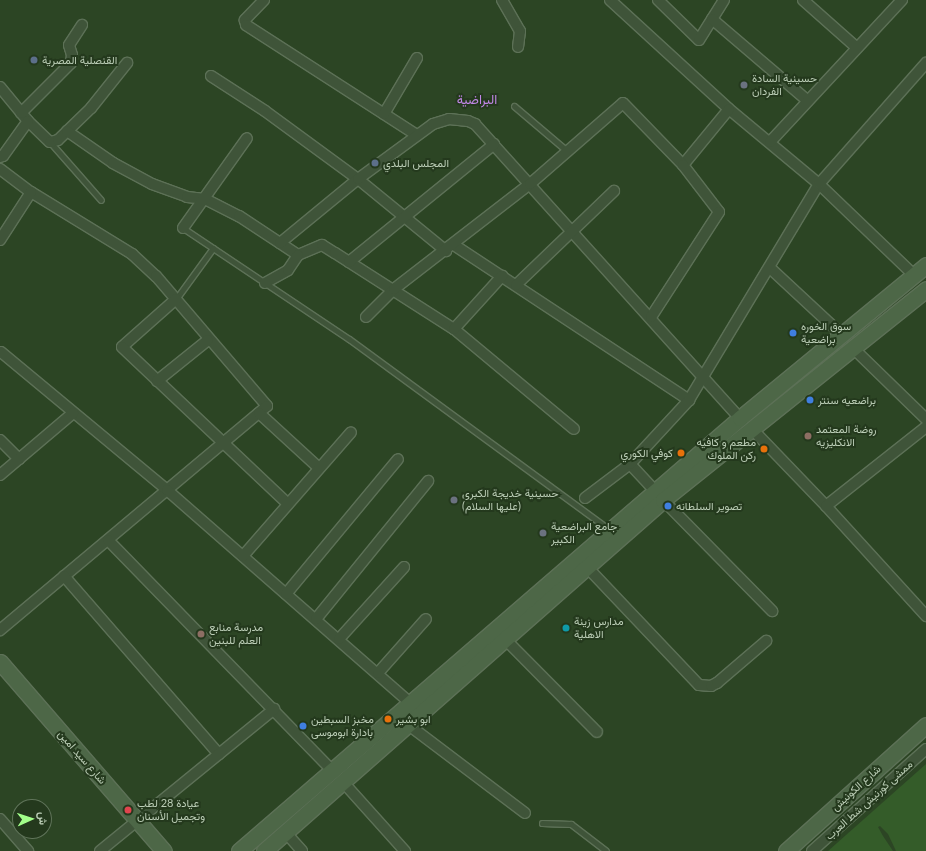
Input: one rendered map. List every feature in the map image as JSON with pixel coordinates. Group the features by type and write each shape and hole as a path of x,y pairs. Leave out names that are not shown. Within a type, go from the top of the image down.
{"main road":[{"path":"264,851 343,782 406,723 586,566 740,418 926,265"},
{"path":"239,851 610,530 752,429 926,289"},
{"path":"878,304 889,318"},
{"name":"شارع سيد امين","path":"0,662 164,851"},
{"name":"شارع الكونيش","path":"786,851 926,725"},
{"name":"شارع الكونيش","path":"801,851 926,739"},
{"path":"332,770 343,782"}],"street":[{"path":"264,0 245,20 246,25 417,135"},
{"path":"502,0 520,31 518,47"},
{"path":"610,0 729,109 819,184 914,275"},
{"path":"658,0 699,40 724,0"},
{"path":"802,0 857,48"},
{"path":"770,142 902,0"},
{"path":"712,19 808,101"},
{"path":"0,157 25,117 71,63 72,55 69,45 82,25"},
{"path":"384,114 417,58"},
{"path":"0,87 25,117 50,142 58,140 91,108 127,63"},
{"path":"585,498 630,464 689,400 770,268 819,184 926,63"},
{"path":"211,76 265,111 358,179 405,217 450,248 502,276 689,400"},
{"path":"366,317 394,289 450,248 530,184 624,103 683,165 719,212 651,317"},
{"path":"683,165 729,109"},
{"path":"280,243 358,179 417,135 441,120 461,120 475,124 651,317 740,418"},
{"path":"67,131 152,184 187,197 205,199 239,216 298,255"},
{"path":"183,228 247,138"},
{"path":"349,262 494,144"},
{"path":"0,169 31,192 132,254 176,299 208,340 267,406 0,630"},
{"path":"516,285 614,191"},
{"path":"0,240 31,192"},
{"path":"265,283 288,270 298,255 322,245 454,328 574,429"},
{"path":"770,268 841,334"},
{"path":"454,328 502,276"},
{"path":"176,299 122,347 288,504"},
{"path":"157,381 208,340"},
{"path":"853,348 926,418"},
{"path":"1,352 167,490 378,673 410,703"},
{"path":"0,475 73,413"},
{"path":"259,413 319,468"},
{"path":"826,506 926,427"},
{"path":"752,429 826,506 926,616"},
{"path":"243,556 351,432"},
{"path":"0,440 19,459"},
{"path":"286,594 398,459"},
{"path":"630,464 659,496 772,611"},
{"path":"316,619 428,481"},
{"path":"108,540 332,770"},
{"path":"586,566 699,685 711,686 717,683 766,640"},
{"path":"339,639 404,567"},
{"path":"64,576 219,754"},
{"path":"378,673 426,619"},
{"path":"504,638 597,732"},
{"path":"100,851 274,709"},
{"path":"406,723 524,812"},
{"name":"ممشى كورنيش شط العرب","path":"812,851 926,749"},
{"path":"343,782 405,851"},
{"path":"0,819 28,851"},
{"path":"286,833 302,851"}],"lane":[{"path":"514,106 567,152"},
{"path":"50,142 102,200"},
{"path":"183,228 349,340 610,530"},
{"path":"176,299 213,248"},
{"path":"542,822 571,824 606,851"}],"shaded area":[{"path":"926,764 926,851 828,851"}],"pier":[{"path":"880,826 888,834 896,851 893,851 883,836 878,827"}],"place":[{"name":"القنصلية المصرية","path":"34,60"},
{"name":"حسينية السادة الفردان","path":"744,85"},
{"name":"المجلس البلدي","path":"375,163"},
{"name":"سوق الخوره براضعية","path":"793,333"},
{"name":"براضعيه سنتر","path":"810,400"},
{"name":"روضة المعتمد الانكليزيه","path":"808,436"},
{"name":"مطعم و كافيه ركن الملوك","path":"764,449"},
{"name":"كوفي الكوري","path":"681,453"},
{"name":"حسينية خديجة الكبرى (عليها السلام)","path":"454,500"},
{"name":"تصوير السلطانه","path":"668,506"},
{"name":"جامع البراضعية الكبير","path":"543,533"},
{"name":"مدارس زينة الاهلية","path":"566,628"},
{"name":"مدرسة منابع العلم للبنين","path":"201,634"},
{"name":"ابو بشير","path":"388,719"},
{"name":"مخبز السبطين بادارة ابوموسى","path":"303,726"},
{"name":"عيادة 28 لطب وتجميل الأسنان","path":"128,810"}],"district":[{"name":"البراضية","path":"477,99"}]}
